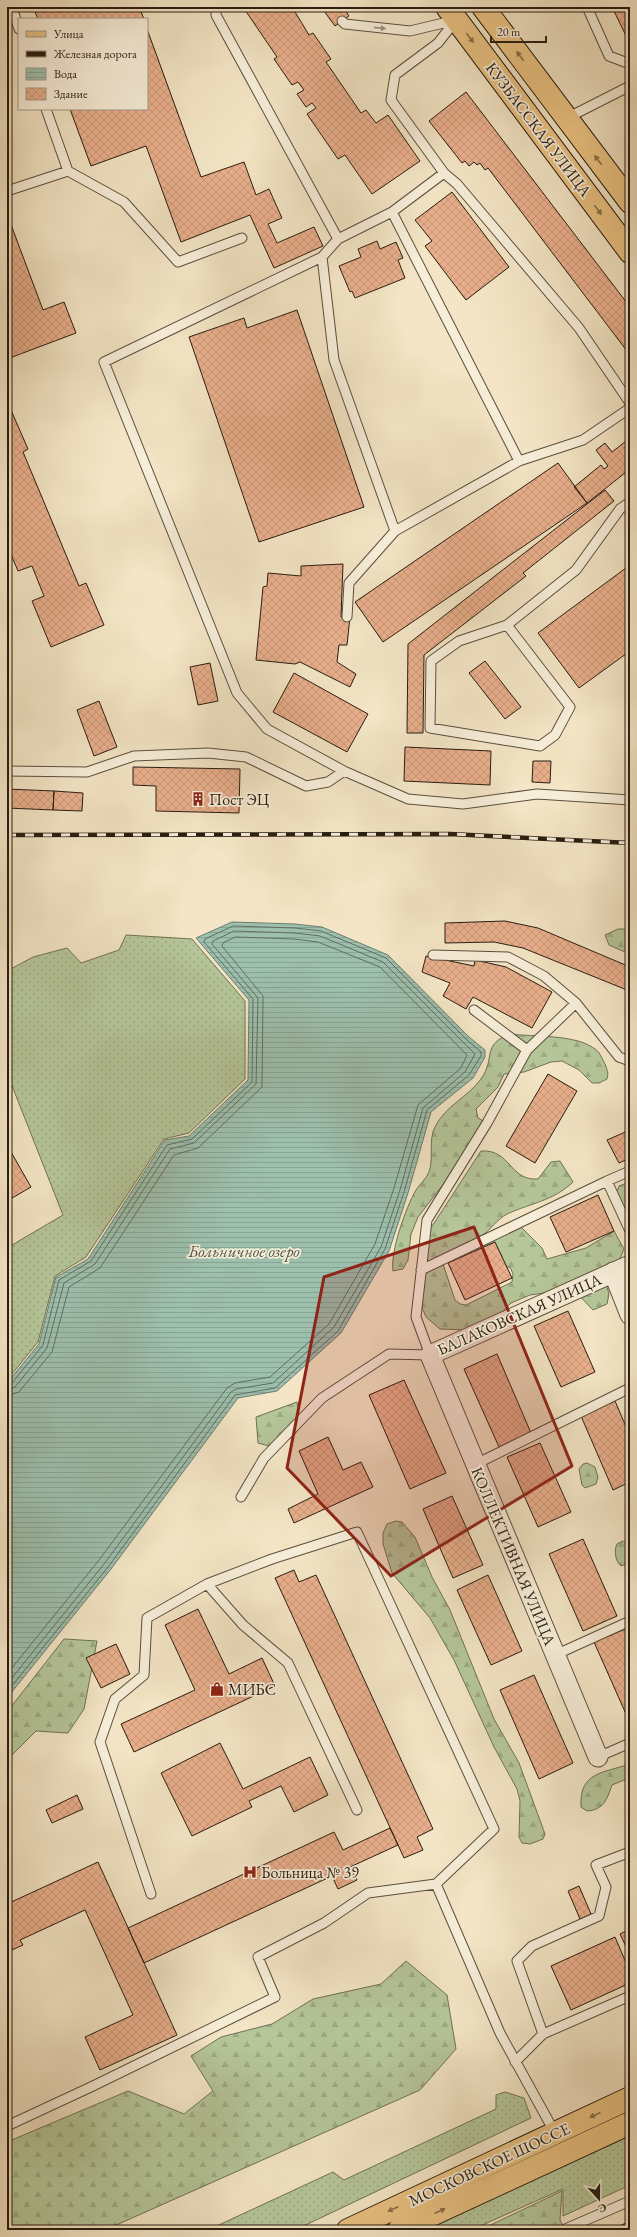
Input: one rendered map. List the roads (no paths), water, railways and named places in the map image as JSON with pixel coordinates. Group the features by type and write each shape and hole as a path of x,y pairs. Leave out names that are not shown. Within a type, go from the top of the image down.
{"main road":[{"name":"КУЗБАССКАЯ УЛИЦА","path":"483,7 630,202"},
{"name":"КУЗБАССКАЯ УЛИЦА","path":"452,13 630,252"},
{"name":"МОСКОВСКОЕ ШОССЕ","path":"348,2230 630,2098"},
{"name":"МОСКОВСКОЕ ШОССЕ","path":"403,2229 630,2123"}],"street":[{"path":"622,1268 630,1315"},
{"name":"БАЛАКОВСКАЯ УЛИЦА","path":"430,1355 622,1268"},
{"name":"КОЛЛЕКТИВНАЯ УЛИЦА","path":"430,1355 598,1757"}],"lane":[{"path":"216,7 216,14 338,238"},
{"path":"587,7 609,56 630,64"},
{"path":"10,10 18,27"},
{"path":"342,21 344,24 410,31 452,13"},
{"path":"452,13 438,43 395,75 391,100 444,173 457,184 579,328 630,403"},
{"path":"567,118 630,86"},
{"path":"46,110 68,170 124,202 178,262 242,238"},
{"path":"7,191 68,170"},
{"path":"444,173 392,212 338,238 322,257 104,362 237,693 267,729 344,771 408,799 463,804 537,794 630,800"},
{"path":"392,212 519,461"},
{"path":"322,257 334,360 394,531"},
{"path":"347,617 349,583 394,531 519,461 583,440 630,408"},
{"path":"507,625 570,708 555,735 540,746 430,728 431,661 459,642 507,625 576,570 620,509 630,502"},
{"path":"7,771 86,772 134,756 208,753 246,757 306,786 328,782 344,771"},
{"path":"433,955 508,957 544,976 576,1002 619,1057 630,1060"},
{"path":"241,1497 264,1458 322,1398 389,1354 430,1355 416,1317 427,1220 487,1124 527,1050 576,1002"},
{"path":"474,1010 527,1050"},
{"path":"421,1270 630,1171"},
{"path":"607,1181 630,1231"},
{"path":"476,1464 630,1388"},
{"path":"7,2126 93,2086 275,1997 258,1957 324,1923 368,1893 436,1884 494,1829 357,1532 272,1559 207,1584 147,1618 144,1675 115,1700 100,1742 151,1894"},
{"path":"207,1584 243,1624 288,1663 357,1810"},
{"path":"556,1655 630,1621"},
{"path":"598,1757 630,1743"},
{"path":"543,2034 517,1961 532,1946 599,1916 606,1888 596,1865 630,1852"},
{"path":"436,1884 500,2033 514,2062 555,2133"},
{"path":"514,2062 543,2034 630,1996"},
{"path":"562,2230 630,2200"}],"water":[{"name":"Больничное озеро","path":"232,922 295,924 322,927 388,955 469,1037 485,1050 485,1057 473,1078 431,1112 408,1193 389,1251 341,1333 277,1391 238,1398 111,1569 7,1698 7,1383 39,1344 56,1277 88,1259 165,1140 189,1136 248,1080 249,1000 196,938"}],"railway":[{"path":"7,835 450,834 630,843"}],"place":[{"name":"Пост ЭЦ","path":"198,799"},
{"name":"МИБС","path":"217,1689"},
{"name":"Больница № 39","path":"250,1872"}]}
